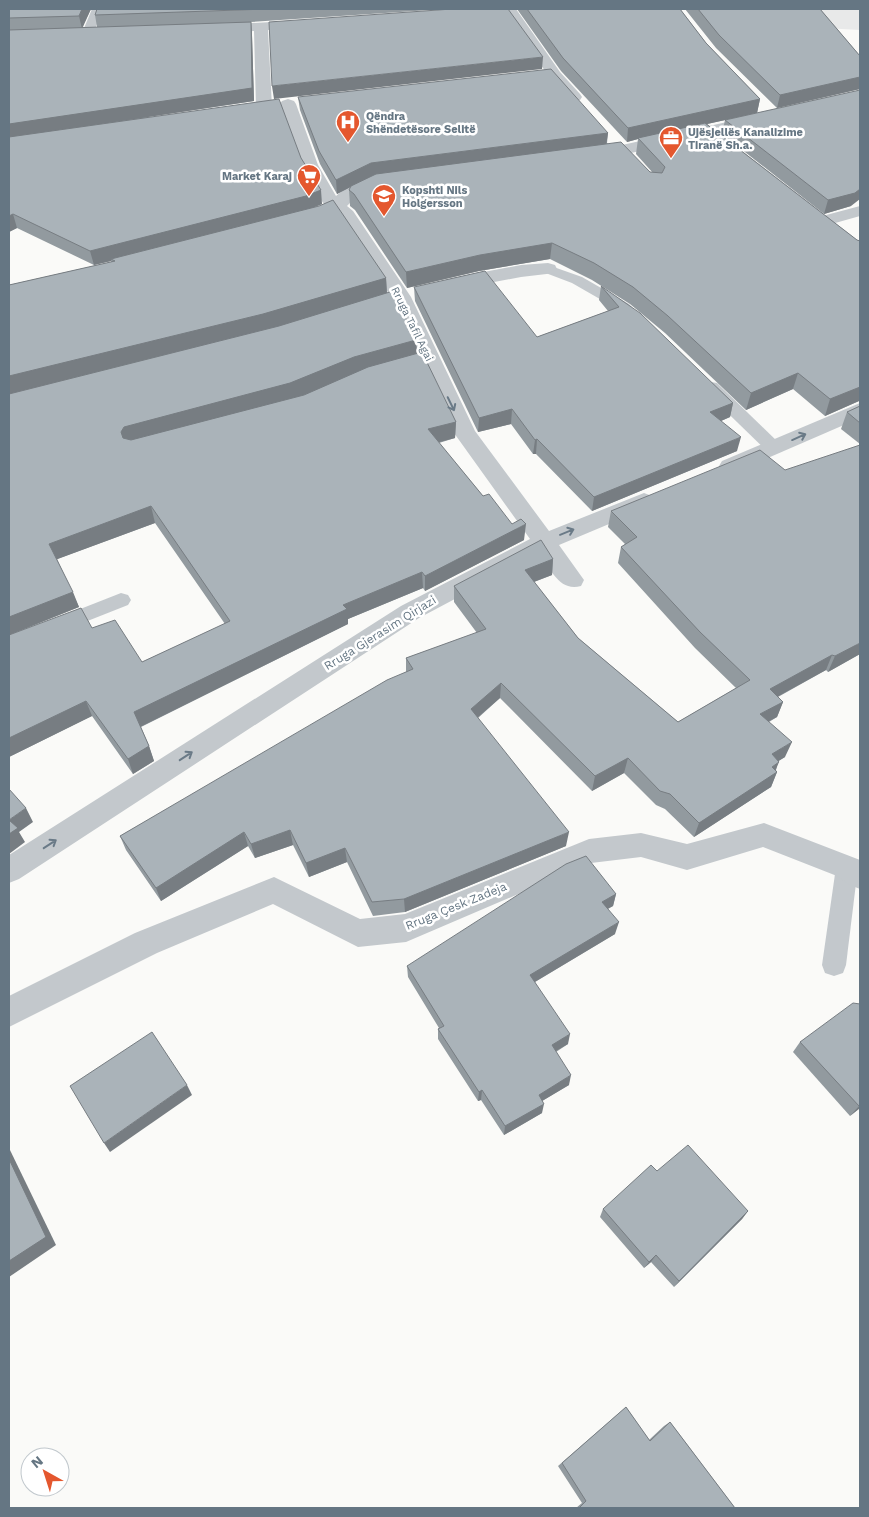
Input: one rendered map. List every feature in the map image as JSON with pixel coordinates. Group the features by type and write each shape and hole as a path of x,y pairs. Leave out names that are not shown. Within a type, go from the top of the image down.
{"street":[{"path":"490,11 510,9 555,75 586,109"},
{"path":"203,30 321,23"},
{"path":"261,28 264,107"},
{"path":"83,33 107,33"},
{"path":"535,77 555,75"},
{"path":"245,110 306,102"},
{"path":"574,156 622,150 774,116 760,103"},
{"name":"Rruga Tafil Agai","path":"288,104 312,173 336,207 347,215 418,293 420,362 465,433 572,580"},
{"path":"707,132 722,144"},
{"path":"610,136 622,150"},
{"path":"288,223 314,216 336,207 345,197 372,184 400,179"},
{"path":"806,210 836,234"},
{"path":"821,222 860,211"},
{"path":"380,303 485,277 548,269"},
{"path":"709,474 860,410"},
{"name":"Rruga Gjerasim Qirjazi","path":"9,870 410,612 543,542 663,493"},
{"name":"Rruga Çesk Zadeja","path":"9,1012 146,943 274,890 358,933 406,928 589,851 641,845 687,857 764,834 854,871"}],"lane":[{"path":"83,33 97,9"},
{"path":"622,150 635,163"},
{"path":"548,269 577,280 616,302 637,318"},
{"path":"698,376 774,448"},
{"path":"9,645 121,600"},
{"path":"834,965 854,871"}],"shaded area":[{"path":"813,9 860,9 860,30 823,28"}],"building":[{"path":"9,9 82,9 79,16 9,18"},
{"path":"97,9 267,9 95,15"},
{"path":"452,9 508,9 543,57 272,86 269,22"},
{"path":"527,9 680,9 706,43 760,99 628,128 563,58"},
{"path":"698,9 820,9 860,56 860,77 780,95 719,35"},
{"path":"251,22 252,88 9,124 9,30"},
{"path":"551,69 608,133 371,163 336,180 319,151 298,97"},
{"path":"860,90 860,189 855,193 828,200 725,120"},
{"path":"279,99 301,158 321,190 306,196 90,251 13,214 9,216 9,137"},
{"path":"705,123 860,241 860,387 830,399 798,373 751,393 668,316 633,287 594,263 552,243 480,255 406,272 354,194 349,190 351,186 376,174 621,142 650,172 662,173 665,167 638,138"},
{"path":"333,200 386,278 263,314 9,376 9,285 115,261 111,259 319,206"},
{"path":"485,271 537,337 619,307 601,286 640,313 733,403 710,412 741,437 594,497 537,439 535,440 512,409 479,418 414,287"},
{"path":"393,291 416,340 354,357 290,383 124,427 121,432 123,438 131,440 304,395 368,367 422,352 456,422 428,429 483,496 489,494 512,524 521,519 526,524 425,576 422,572 343,605 347,609 134,712 149,746 128,759 86,701 9,738 9,635 81,608 92,628 115,620 142,662 230,621 151,506 49,544 73,592 9,617 9,394 279,326"},
{"path":"860,406 860,423 847,412"},
{"path":"860,445 860,643 835,656 832,655 770,689 783,702 760,714 792,742 772,754 779,762 772,767 777,772 699,823 670,794 660,791 628,758 595,776 501,683 471,709 569,832 404,899 372,902 345,848 306,863 290,830 251,844 244,832 156,888 120,836 387,680 413,669 406,658 486,629 454,586 541,540 553,559 525,570 578,638 678,722 750,680 700,632 621,547 637,537 611,511 760,450 785,470"},
{"path":"9,789 26,808 9,820"},
{"path":"9,820 18,828 9,834"},
{"path":"586,856 616,894 602,902 619,922 530,975 570,1034 552,1045 571,1075 539,1095 544,1104 505,1126 482,1090 479,1092 438,1029 444,1026 407,966 566,864"},
{"path":"853,1003 860,1004 859,1106 800,1042"},
{"path":"152,1032 187,1085 104,1143 70,1086"},
{"path":"688,1145 748,1211 679,1281 656,1255 649,1262 603,1209 651,1165 657,1171"},
{"path":"9,1159 46,1237 9,1261"},
{"path":"626,1407 650,1441 670,1422 735,1508 579,1508 586,1501 562,1463"}],"place":[{"name":"Qëndra Shëndetësore Selitë","path":"348,143"},
{"name":"Ujësjellës Kanalizime Tiranë Sh.a.","path":"671,159"},
{"name":"Market Karaj","path":"309,197"},
{"name":"Kopshti Nils Holgersson","path":"384,217"}]}
